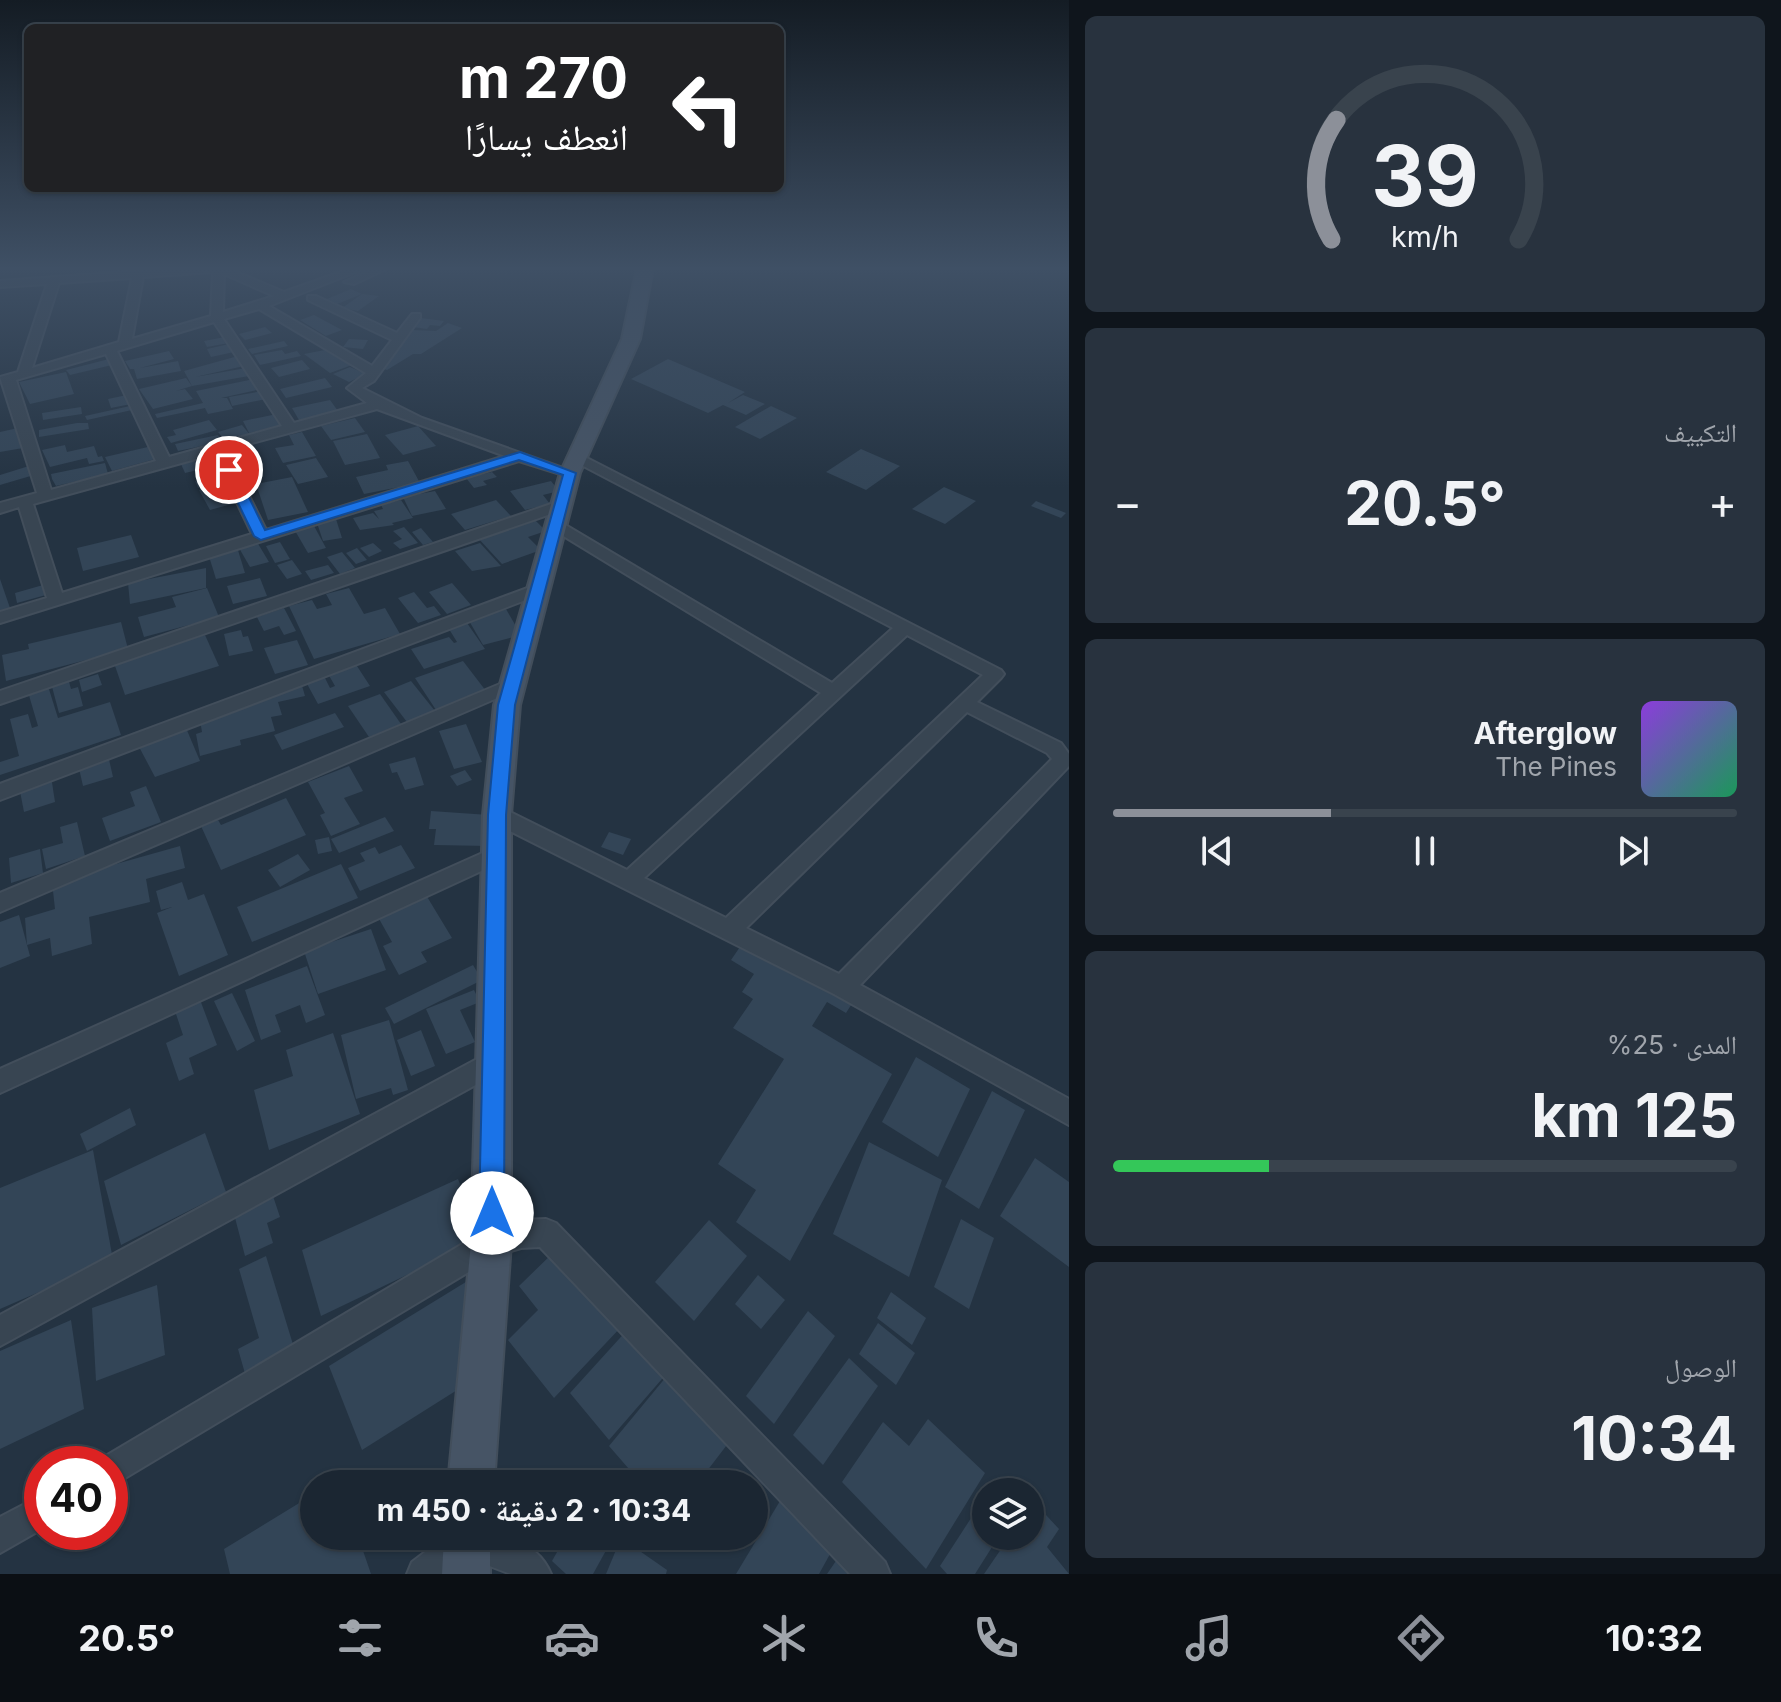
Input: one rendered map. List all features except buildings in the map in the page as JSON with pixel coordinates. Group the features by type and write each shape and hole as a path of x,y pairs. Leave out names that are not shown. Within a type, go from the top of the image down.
{"street":[{"path":"27,341 11,378 45,495"},
{"path":"11,378 134,341"},
{"path":"233,341 290,428"},
{"path":"321,341 372,371"},
{"path":"395,341 355,392 376,405 520,456 573,465 995,674 730,929"},
{"path":"472,1470 491,1243 497,815 507,705 573,465 630,341"},
{"path":"110,348 164,463"},
{"path":"0,508 376,405"},
{"path":"218,448 261,536"},
{"path":"0,618 520,456"},
{"path":"25,501 56,600"},
{"path":"560,516 834,692"},
{"path":"0,698 560,516"},
{"path":"0,792 538,589"},
{"path":"636,872 905,627"},
{"path":"0,903 512,685"},
{"path":"842,987 1063,760 1054,748 964,703"},
{"path":"497,815 842,987 1069,1113"},
{"path":"0,1081 496,855"},
{"path":"0,1331 492,1063"},
{"path":"128,1460 491,1243 521,1234 546,1233 873,1574"},
{"path":"0,1536 24,1522"},
{"path":"424,1574 467,1550 526,1563 534,1574"}],"route":[{"path":"229,470 261,536 520,456 570,473 507,705 497,815 492,1213"}]}
